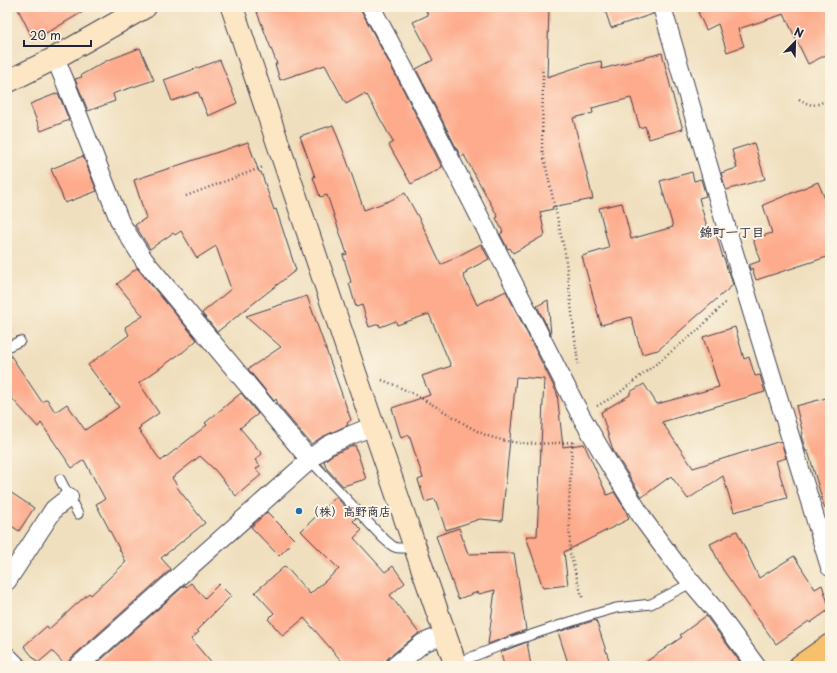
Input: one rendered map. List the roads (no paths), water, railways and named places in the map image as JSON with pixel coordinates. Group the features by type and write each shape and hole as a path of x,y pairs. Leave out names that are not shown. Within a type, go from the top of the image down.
{"main road":[{"path":"800,666 830,645"}],"street":[{"path":"7,82 55,58 145,7"},
{"path":"232,7 416,547 454,665"},
{"path":"371,7 415,89 581,416 609,464 645,522 691,583 715,610 756,666"},
{"path":"662,7 744,287 830,567"},
{"path":"55,58 115,210 132,243 144,260 310,460"},
{"path":"78,666 326,447 374,426"},
{"path":"7,581 54,509 69,497"},
{"path":"395,666 423,643 445,634"},
{"path":"7,656 17,666"}],"lane":[{"path":"7,347 20,341"},
{"path":"310,460 393,547 416,547"},
{"path":"60,479 78,514"},
{"path":"454,665 510,642 588,616 616,608 651,604 691,583"}],"place":[{"name":"（株）高野商店","path":"299,511"}],"district":[{"name":"錦町一丁目","path":"732,231"}]}
